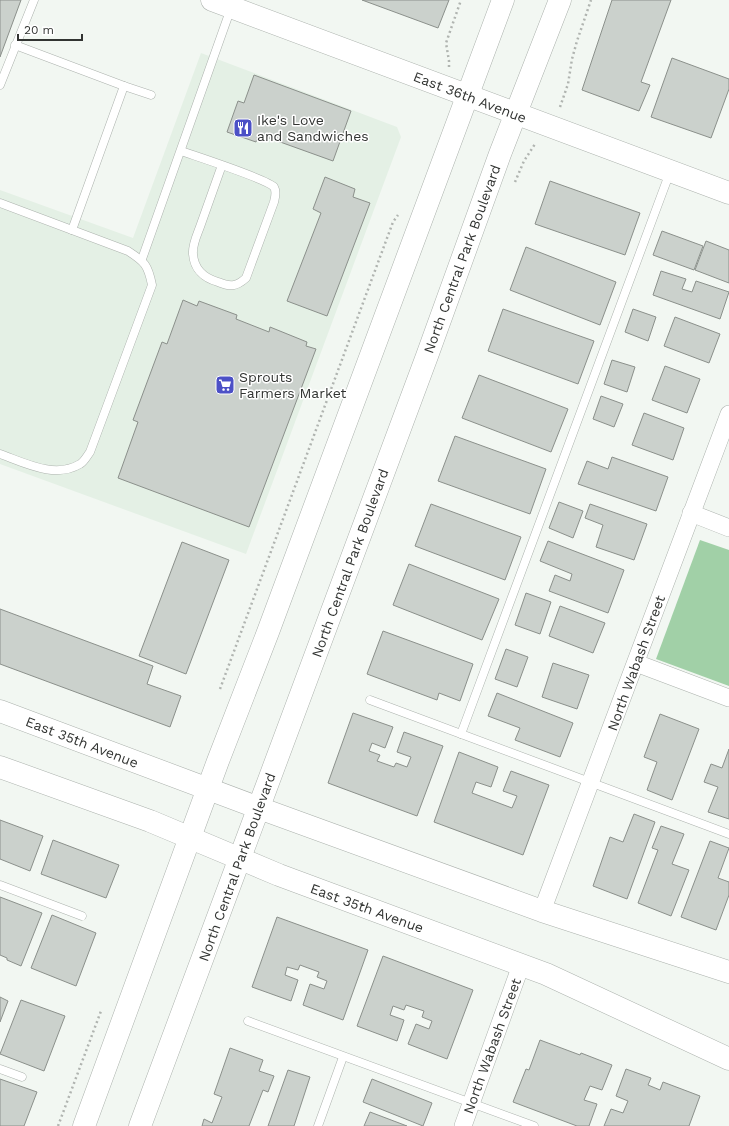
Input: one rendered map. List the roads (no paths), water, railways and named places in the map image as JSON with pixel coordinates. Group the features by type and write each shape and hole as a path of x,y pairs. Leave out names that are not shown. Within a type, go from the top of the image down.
{"main road":[{"name":"East 36th Avenue","path":"212,0 729,193"},
{"path":"84,1126 208,789 504,0"},
{"name":"North Central Park Boulevard","path":"140,1126 427,356 500,154 560,0"},
{"name":"East 35th Avenue","path":"0,711 542,912 729,972"},
{"name":"East 35th Avenue","path":"0,767 150,821 279,876 546,974 729,1059"}],"street":[{"name":"North Wabash Street","path":"542,912 729,414"},
{"path":"691,514 729,528"},
{"path":"636,663 729,698"},
{"name":"North Wabash Street","path":"463,1126 522,965"}],"lane":[{"path":"0,85 34,0"},
{"path":"142,260 232,8"},
{"path":"15,45 151,95"},
{"path":"72,230 124,86"},
{"path":"181,151 222,165 267,182 274,187 276,194 246,278 240,284 233,286 207,279 198,268 193,252 196,239 222,165"},
{"path":"462,734 670,171"},
{"path":"0,203 128,251 142,260 149,271 152,285 90,452 82,463 66,470 46,470 0,454"},
{"path":"370,700 729,834"},
{"path":"0,885 82,916"},
{"path":"248,1021 534,1126"},
{"path":"318,1126 343,1057"},
{"path":"0,1069 22,1077"}],"place":[{"name":"Ike's Love and Sandwiches","path":"243,128"},
{"name":"Sprouts Farmers Market","path":"225,385"}]}
